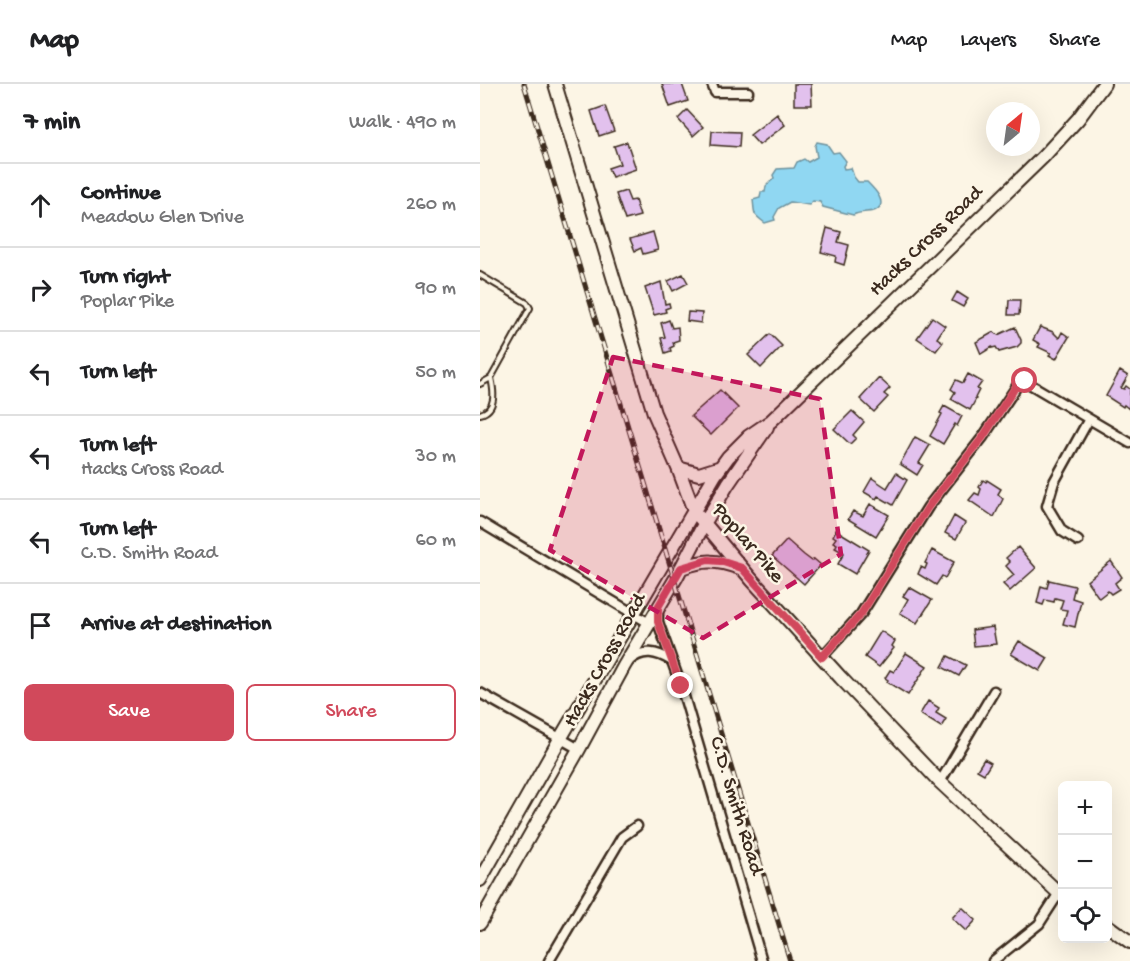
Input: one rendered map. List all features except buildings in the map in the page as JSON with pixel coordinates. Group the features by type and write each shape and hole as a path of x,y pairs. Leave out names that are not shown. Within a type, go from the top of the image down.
{"main road":[{"name":"Poplar Pike","path":"555,84 654,412 694,511 822,657 940,782 1058,891"},
{"name":"Hacks Cross Road","path":"480,880 633,614 728,457 748,436 771,421 1043,157 1078,119 1104,84"},
{"name":"Hacks Cross Road","path":"480,923 704,524 771,421"},
{"path":"678,468 699,474 721,467"},
{"path":"681,568 708,560 742,568"},
{"path":"1112,929 1130,942"}],"street":[{"path":"714,88 748,92"},
{"path":"822,657 861,614 928,507 983,437 1018,383 1021,381 1028,383 1130,443"},
{"path":"1078,541 1062,531 1047,506 1054,482 1089,419"},
{"path":"480,522 649,623"},
{"name":"C.D. Smith Road","path":"658,607 658,622 672,661 762,961"},
{"path":"624,666 636,655 654,652 672,661"},
{"path":"940,782 994,691"},
{"path":"480,693 579,749"},
{"path":"549,961 622,837 636,826"},
{"path":"993,961 1039,924 1058,898"}],"lane":[{"path":"480,275 527,303 530,308 491,378 480,384"},
{"path":"480,414 486,413 495,395 491,378"}],"highlighted area":[{"path":"613,357 820,399 841,554 703,638 550,550"}],"water":[{"path":"817,142 827,144 833,153 839,152 846,161 844,169 851,168 858,182 867,182 876,192 880,200 880,207 874,211 853,215 823,207 820,202 813,201 809,205 790,202 779,208 774,217 775,220 765,223 755,213 753,200 760,198 761,192 765,192 766,186 774,178 773,175 777,169 794,168 797,162 804,159 808,162 817,157 815,146"}],"railway":[{"path":"524,84 790,961"}],"route":[{"path":"681,686 658,622 658,607 681,568 708,560 742,568 822,657 861,614 928,507 994,422 1018,383 1025,381"}]}
